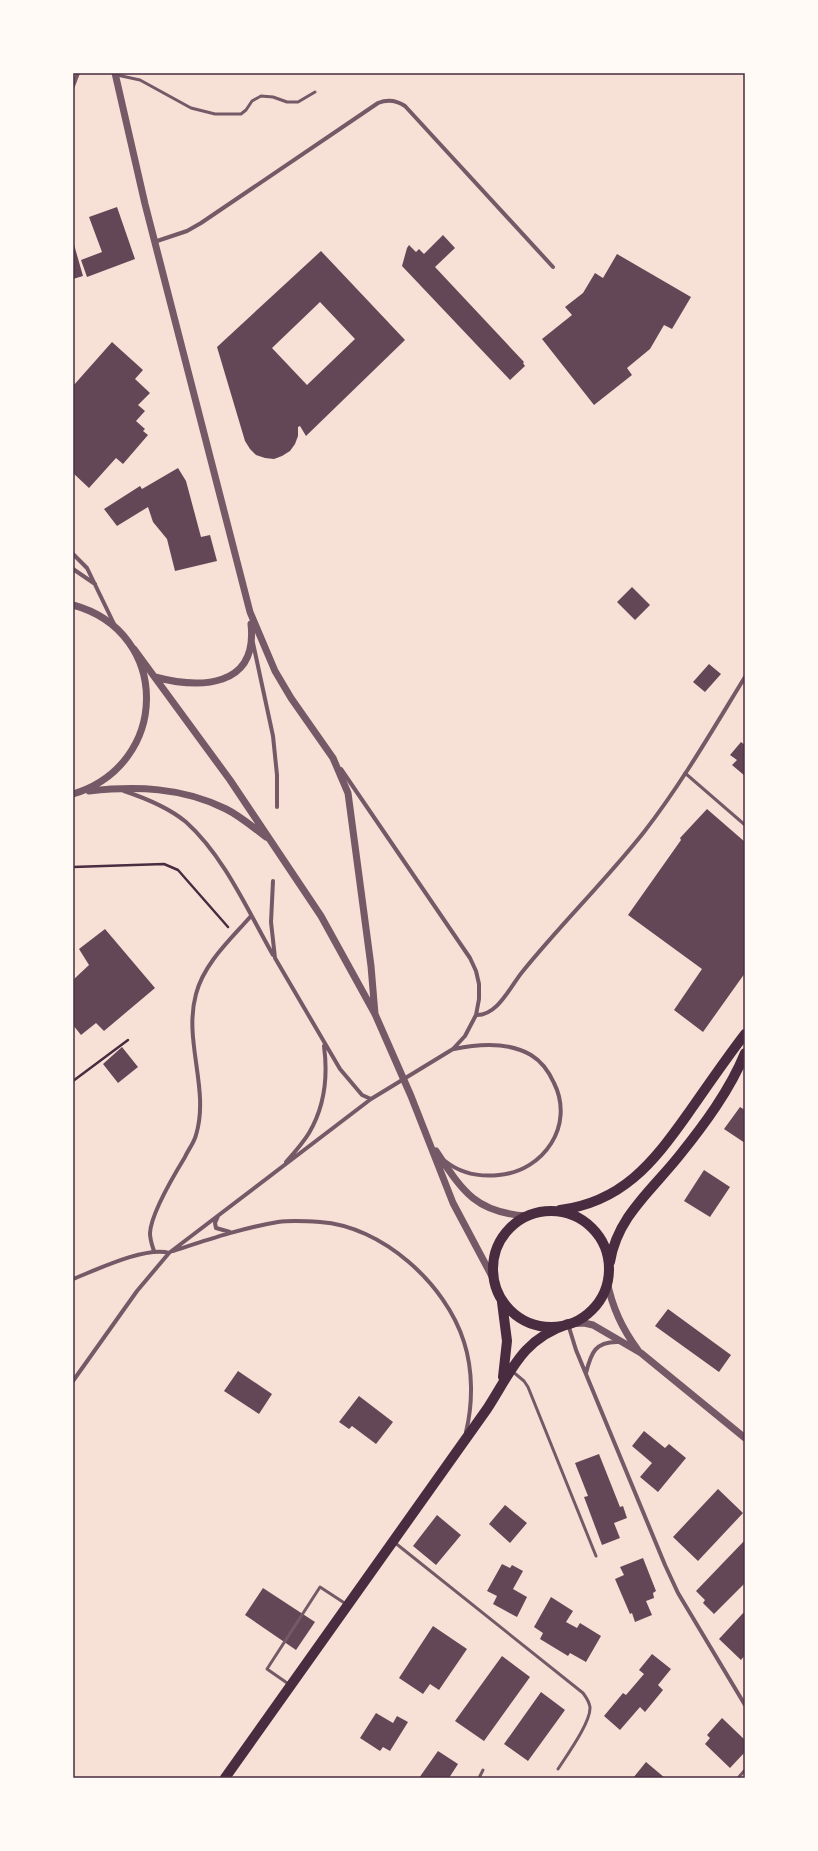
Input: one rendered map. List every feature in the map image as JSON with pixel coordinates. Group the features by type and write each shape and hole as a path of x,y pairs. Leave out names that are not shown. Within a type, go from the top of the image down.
{"main road":[{"path":"500,1386 508,1349 506,1324 501,1297 495,1282 494,1259 500,1241 512,1226 528,1216 574,1208 598,1200 618,1190 640,1174 667,1143 745,1034"},
{"path":"225,1778 487,1409 510,1370 525,1350 553,1329 584,1316 592,1309 602,1295 607,1280 613,1247 621,1226 640,1201 679,1156 706,1119 735,1074 745,1053"},
{"path":"550,1211 575,1216 588,1224 596,1232 602,1242 607,1256 607,1280"},
{"path":"501,1297 514,1312 531,1323 551,1326 568,1324"}],"street":[{"path":"73,86 78,73"},
{"path":"73,1381 137,1291 168,1253 371,1099 454,1049 465,1036 476,1015 479,999 479,984 476,971 470,958 282,684 265,652 250,612 154,242 115,74"},
{"path":"154,242 187,231 201,223 378,103 389,100 400,102 405,106 553,267"},
{"path":"73,554 87,568 117,628 155,677 230,780 321,916 375,1014 411,1096 454,1203 495,1282"},
{"path":"73,569 96,584"},
{"path":"73,605 85,608 102,617 117,628"},
{"path":"250,612 252,638 273,736 277,775 277,807"},
{"path":"155,677 193,684 213,682 224,679 244,663 251,647 252,638"},
{"path":"84,791 110,776 122,765 132,753 141,732 147,709 147,694 145,678 134,649"},
{"path":"476,1015 488,1013 496,1007 522,971 644,832 685,772 745,677"},
{"path":"333,758 348,793 371,966 375,1014"},
{"path":"73,794 84,791 116,788 162,789 197,797 227,810 270,839"},
{"path":"116,788 155,802 185,822 199,835 226,872 324,1044 340,1068 362,1095 371,1099"},
{"path":"273,881 271,922 275,958"},
{"path":"154,1251 150,1239 150,1231 158,1208 196,1136 200,1108 192,1015 196,994 203,977 215,957 251,916"},
{"path":"282,1167 309,1133 318,1113 324,1093 327,1069 324,1044"},
{"path":"438,1156 451,1165 477,1175 490,1176 516,1172 529,1167 540,1159 549,1148 556,1135 560,1122 561,1105 558,1089 543,1065 531,1055 517,1049 484,1045 454,1049"},
{"path":"430,1144 457,1182 479,1203 487,1208 499,1212 528,1216"},
{"path":"218,1215 216,1220 216,1228 232,1233"},
{"path":"73,1278 133,1256 154,1251 168,1253 232,1233 279,1222 321,1222 339,1225 355,1230 384,1244 413,1266 432,1286 454,1317 464,1342 469,1363 469,1420 464,1441"},
{"path":"607,1280 614,1307 620,1322 641,1354"},
{"path":"745,1438 641,1354 589,1324 568,1324 576,1350 678,1593 745,1705"},
{"path":"586,1373 590,1357 600,1345 605,1342 621,1342"}],"lane":[{"path":"115,74 140,80 191,108 215,114 241,114 246,110 252,101 261,96 273,97 287,102 298,102 315,92"},
{"path":"685,772 745,825"},
{"path":"510,1370 521,1378 528,1387 596,1556"},
{"path":"393,1540 583,1693 590,1706 586,1723 558,1769"},
{"path":"290,1686 267,1669 320,1587 347,1605"},
{"path":"479,1778 484,1770"},
{"path":"738,1778 745,1770"}],"path":[{"path":"73,866 164,864 178,870 235,935"},
{"path":"73,1081 128,1040"}],"building":[{"path":"117,207 135,259 87,277 81,260 102,252 89,217"},
{"path":"443,235 455,248 435,267 524,362 523,363 525,366 510,380 402,266 409,245 416,252 419,249 424,254"},
{"path":"73,241 83,276 73,279"},
{"path":"321,251 405,340 306,436 300,426 298,427 298,436 290,451 274,459 256,455 245,441 217,347","holes":["320,302 355,339 307,385 272,348"]},
{"path":"617,254 691,297 672,329 664,325 650,349 627,368 632,375 594,405 542,339 572,315 565,307 583,293 595,273 603,278"},
{"path":"112,342 143,370 135,379 150,393 138,405 145,411 136,421 145,429 143,431 148,435 123,464 116,458 89,488 73,473 73,386"},
{"path":"178,468 186,481 201,537 210,535 217,561 175,571 167,539 153,522 148,507 117,526 104,509 140,486 142,489"},
{"path":"632,587 650,605 635,620 617,602"},
{"path":"709,664 721,674 705,692 693,682"},
{"path":"741,742 745,745 745,776 732,765 737,760 730,755"},
{"path":"707,809 745,842 745,973 703,1032 674,1010 702,969 628,915 681,840 680,838"},
{"path":"105,929 155,988 104,1031 96,1023 81,1035 73,1025 73,980 89,965 79,949"},
{"path":"122,1047 138,1067 118,1083 103,1064"},
{"path":"740,1107 745,1110 745,1143 724,1129"},
{"path":"704,1170 730,1187 710,1217 684,1201"},
{"path":"668,1309 731,1355 719,1372 655,1326"},
{"path":"238,1371 272,1394 259,1414 224,1391"},
{"path":"359,1396 393,1422 376,1444 352,1426 349,1429 339,1422"},
{"path":"644,1431 665,1448 669,1444 686,1458 658,1492 640,1477 652,1463 632,1446"},
{"path":"599,1454 620,1507 623,1506 627,1518 614,1523 620,1538 602,1545 584,1497 588,1496 575,1463"},
{"path":"718,1489 743,1513 698,1561 673,1537"},
{"path":"505,1505 527,1523 510,1543 489,1524"},
{"path":"437,1515 461,1535 436,1565 413,1546"},
{"path":"745,1540 745,1583 714,1614 703,1603 705,1600 696,1591"},
{"path":"643,1558 656,1591 653,1593 654,1598 646,1601 652,1615 635,1622 615,1579 624,1575 620,1567"},
{"path":"502,1564 510,1568 512,1565 523,1571 513,1589 527,1597 517,1617 493,1604 497,1596 487,1591"},
{"path":"263,1588 315,1622 296,1650 245,1615"},
{"path":"551,1597 573,1611 566,1622 577,1628 580,1623 601,1636 586,1662 570,1653 568,1656 540,1639 543,1633 534,1627"},
{"path":"745,1611 745,1655 741,1660 719,1639"},
{"path":"433,1626 467,1649 439,1690 430,1684 423,1694 399,1678"},
{"path":"652,1654 671,1669 658,1685 663,1690 645,1712 640,1707 620,1730 604,1716 623,1693 626,1695 644,1674 639,1670"},
{"path":"502,1656 530,1677 484,1741 455,1721"},
{"path":"541,1692 565,1710 528,1761 504,1744"},
{"path":"376,1713 393,1723 397,1716 408,1722 390,1751 383,1747 380,1751 360,1738"},
{"path":"722,1718 745,1740 745,1752 730,1768 705,1744 710,1738 707,1735"},
{"path":"438,1751 458,1764 449,1778 419,1778"},
{"path":"646,1762 665,1778 633,1778"}]}
